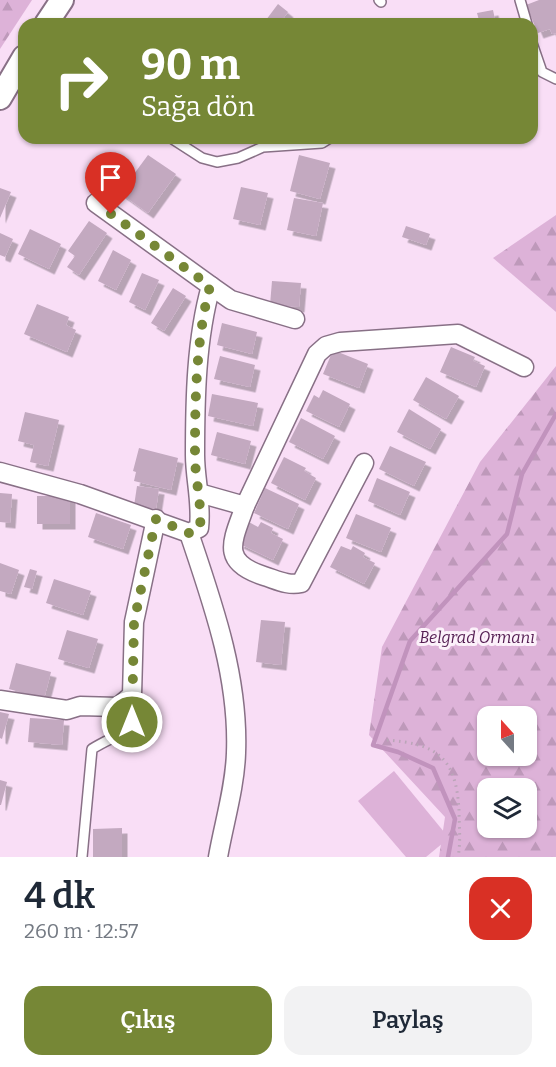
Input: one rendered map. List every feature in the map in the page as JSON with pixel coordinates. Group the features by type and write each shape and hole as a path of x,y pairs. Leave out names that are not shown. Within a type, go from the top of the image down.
{"street":[{"path":"50,18 62,0"},
{"path":"0,98 18,67"},
{"path":"96,203 231,300 295,319"},
{"path":"0,472 80,494 156,519 189,533 200,528 195,457 199,367 210,286"},
{"path":"364,463 301,582 292,585 244,570 235,559 232,541 245,506 317,354 326,345 340,342 458,334 524,367"},
{"path":"199,493 245,506"},
{"path":"0,700 67,710 80,706 118,707 132,695 134,622 156,519"},
{"path":"189,533 218,617 236,709 236,755 218,856"}],"lane":[{"path":"520,0 525,18"},
{"path":"538,60 542,72 556,79"},
{"path":"180,144 202,158 217,162 238,158 261,144"},
{"path":"82,857 92,748 124,733 132,722 132,695"}],"path":[{"path":"387,740 423,747 450,764 456,781 458,800 459,857"}],"green space":[{"path":"0,0 32,0 18,18 0,49"},
{"path":"556,215 556,312 493,258"},
{"name":"Belgrad Ormanı","path":"556,366 556,857 439,857 445,817 369,735 382,647 480,462"},
{"path":"394,771 449,838 426,857 406,857 358,801"}],"building":[{"path":"539,0 556,0 556,33 552,34 550,29 538,33 538,18 532,18 526,5"},
{"path":"278,4 288,12 284,18 268,18"},
{"path":"493,10 495,18 478,18 477,13"},
{"path":"148,155 176,174 148,213 120,193"},
{"path":"299,155 330,163 320,199 290,191"},
{"path":"241,187 268,193 260,225 233,219"},
{"path":"0,188 11,192 0,218"},
{"path":"294,198 323,203 316,236 287,230"},
{"path":"89,221 107,233 79,275 67,267 75,256 68,251"},
{"path":"406,226 430,234 426,245 402,237"},
{"path":"30,229 61,244 49,269 18,254"},
{"path":"0,233 13,239 5,257 0,255"},
{"path":"113,250 131,260 116,290 98,281"},
{"path":"142,273 159,280 145,310 129,302"},
{"path":"272,281 301,283 299,307 270,305"},
{"path":"173,288 186,296 164,331 151,323"},
{"path":"37,304 69,317 66,325 76,330 67,352 24,334"},
{"path":"222,323 257,332 252,354 217,345"},
{"path":"451,347 475,357 473,361 485,366 476,387 440,372"},
{"path":"333,350 368,364 359,388 323,374"},
{"path":"220,356 255,365 250,387 214,379"},
{"path":"426,377 459,396 446,419 413,400"},
{"path":"323,390 350,404 339,427 306,411 314,395 319,398"},
{"path":"212,394 258,403 253,426 208,416"},
{"path":"409,409 441,429 430,449 397,432"},
{"path":"25,412 59,420 48,466 30,462 34,445 18,441"},
{"path":"301,418 335,436 323,459 289,442"},
{"path":"217,432 251,441 245,464 211,455"},
{"path":"390,446 426,462 414,486 379,469"},
{"path":"139,448 178,458 171,490 134,481 136,472 133,471"},
{"path":"284,457 306,468 304,471 316,478 305,500 271,483"},
{"path":"377,478 410,492 400,515 368,501"},
{"path":"137,486 159,489 156,509 134,506"},
{"path":"265,488 299,504 288,529 254,513"},
{"path":"0,493 12,494 10,523 0,522"},
{"path":"37,496 70,496 70,524 37,524"},
{"path":"96,513 131,525 123,549 88,537"},
{"path":"356,514 391,528 381,552 346,538"},
{"path":"249,522 258,527 261,522 273,528 271,533 283,539 273,560 238,543"},
{"path":"341,546 351,550 353,546 365,553 363,557 375,563 364,584 330,567"},
{"path":"0,563 19,570 11,594 0,591"},
{"path":"30,569 37,571 32,589 24,587"},
{"path":"54,579 91,591 83,615 46,603"},
{"path":"261,620 285,622 281,665 256,662"},
{"path":"67,630 98,639 89,668 58,659"},
{"path":"16,663 51,672 44,699 9,689"},
{"path":"0,712 9,714 2,739 0,738"},
{"path":"30,718 64,720 62,745 28,742"},
{"path":"0,780 7,782 1,805 0,805"},
{"path":"122,828 122,857 93,857 93,829"}],"waterway":[{"path":"448,857 455,819 433,768 398,752 373,745 410,641 507,534 522,474 556,414"}],"route":[{"path":"111,214 159,246 210,286 206,302 199,367 195,457 201,513 200,528 189,533 156,519 134,622 132,722"}]}
